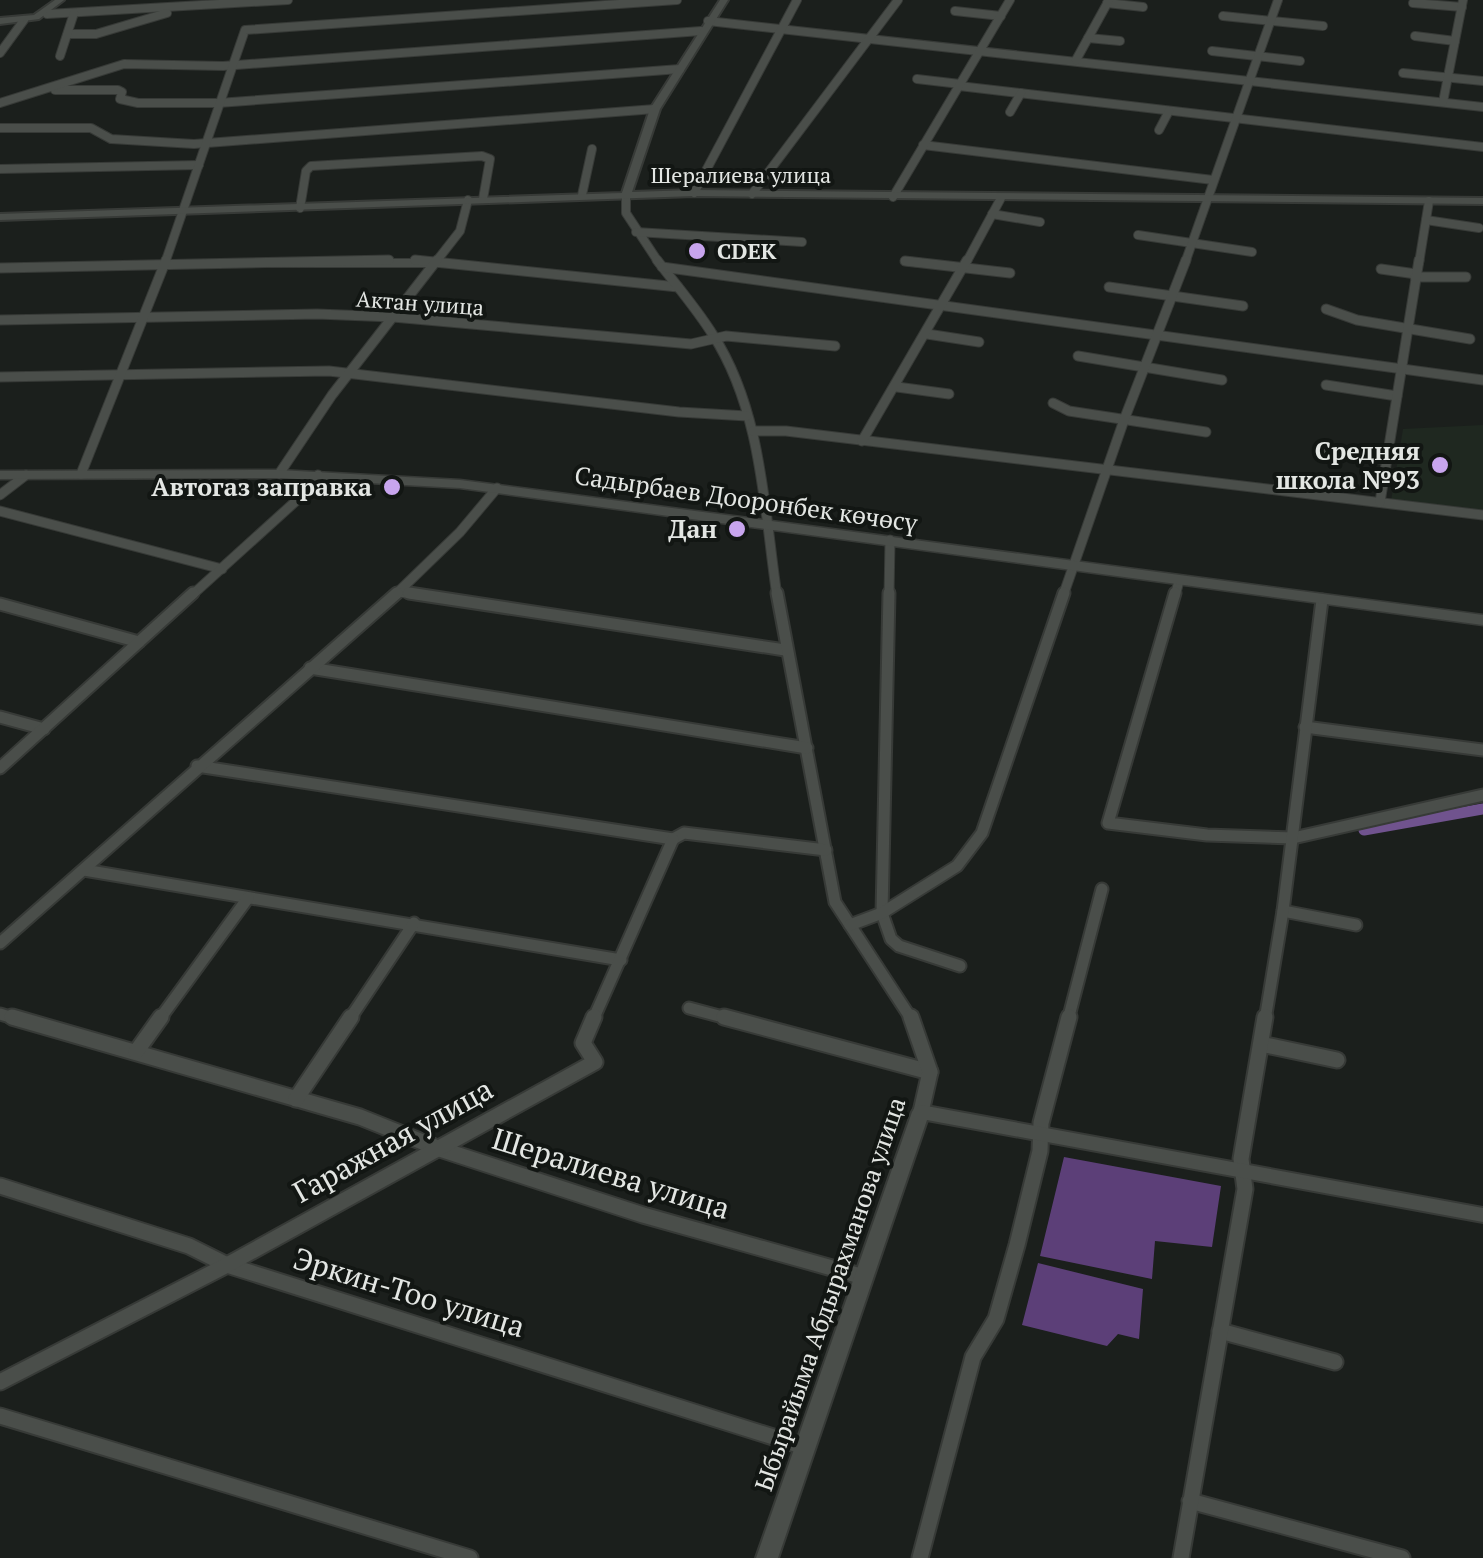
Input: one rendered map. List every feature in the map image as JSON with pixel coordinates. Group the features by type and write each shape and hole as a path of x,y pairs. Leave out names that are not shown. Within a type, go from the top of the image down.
{"main road":[{"name":"Садырбаев Дооронбек көчөсү","path":"0,476 279,474 498,488 1483,620"}],"street":[{"path":"0,21 39,16 60,0"},
{"path":"47,14 288,0"},
{"path":"80,474 186,211 218,103 245,30 677,0"},
{"path":"626,194 655,108 724,0"},
{"path":"694,193 797,0"},
{"path":"752,194 898,0"},
{"path":"893,197 1010,0"},
{"path":"850,925 882,913 957,866 982,833 1124,420 1210,198 1213,180 1278,0"},
{"path":"1076,60 1108,1 1143,7"},
{"path":"1414,2 1463,3 1443,102"},
{"path":"70,34 96,34 181,7"},
{"path":"955,11 1001,16"},
{"path":"60,56 74,13"},
{"path":"1224,16 1323,26"},
{"path":"0,52 24,20"},
{"path":"0,103 124,64 233,64 705,26 782,27 1483,106"},
{"path":"1415,36 1454,40"},
{"path":"1088,38 1120,41"},
{"path":"1212,51 1300,61"},
{"path":"43,90 118,90 122,92 120,99 138,103 218,103 680,70"},
{"path":"1403,73 1483,82"},
{"path":"916,79 1483,147"},
{"path":"1056,97 1062,85"},
{"path":"1010,112 1021,93"},
{"path":"0,128 91,128 112,140 206,142 655,108"},
{"path":"1159,130 1169,111"},
{"path":"923,145 1213,180"},
{"path":"582,195 592,149"},
{"path":"1065,162 1071,150"},
{"path":"300,208 306,170 311,166 408,159 490,158 483,199"},
{"path":"0,169 199,164"},
{"name":"Шералиева улица","path":"0,217 694,193 1483,201"},
{"name":"Ыбырайыма Абдырахманова улица","path":"626,194 626,213 636,232 714,336 738,386 753,430 785,650 835,902 909,1012 930,1072 921,1112 767,1558"},
{"path":"862,441 897,387 1000,198"},
{"path":"279,474 350,373 460,231 468,200"},
{"path":"1380,502 1429,201"},
{"path":"992,214 1040,222"},
{"path":"1426,220 1480,228"},
{"path":"636,232 740,234 802,242"},
{"path":"1138,234 1252,252"},
{"path":"0,268 401,260 678,287"},
{"path":"905,262 1010,273"},
{"path":"662,267 1483,380"},
{"path":"1381,269 1415,276 1466,277"},
{"path":"1109,287 1243,306"},
{"path":"1326,309 1406,329 1470,339"},
{"name":"Актан улица","path":"0,320 394,317 691,344 714,336 835,346"},
{"path":"927,334 978,342"},
{"path":"1078,356 1222,380"},
{"path":"0,377 300,370 747,416"},
{"path":"1326,386 1397,396"},
{"path":"897,387 950,394"},
{"path":"1053,403 1069,411 1206,432"},
{"path":"753,430 1483,515"},
{"path":"1324,450 1387,460"},
{"path":"0,495 26,475"},
{"path":"0,768 307,491 318,475"},
{"path":"0,944 197,766 399,592 498,488"},
{"path":"0,510 222,569"},
{"path":"890,540 882,913 891,939 899,946 960,966"},
{"path":"1180,580 1108,823 1207,835 1293,838 1483,795"},
{"path":"399,592 785,650"},
{"path":"1181,1558 1244,1188 1241,1159 1283,911 1322,600"},
{"path":"0,604 139,642"},
{"path":"310,668 807,748"},
{"path":"0,717 44,729"},
{"path":"1306,727 1483,750"},
{"path":"197,766 673,839 684,833 826,850"},
{"name":"Гаражная улица","path":"0,1382 227,1264 596,1062 583,1043 673,839"},
{"path":"84,870 621,960"},
{"path":"920,1558 973,1357 996,1319 1041,1123 1102,889"},
{"path":"136,1052 248,898"},
{"path":"1283,911 1356,925"},
{"path":"296,1099 414,923"},
{"path":"690,1008 930,1072"},
{"name":"Шералиева улица","path":"0,1014 360,1117 440,1148 643,1215 864,1277"},
{"path":"1261,1044 1337,1060"},
{"path":"921,1112 1483,1215"},
{"name":"Эркин-Тоо улица","path":"0,1186 189,1246 227,1264 805,1447"},
{"path":"1220,1331 1335,1362"},
{"path":"0,1416 470,1558"},
{"path":"1190,1502 1402,1558"}],"shaded area":[{"name":"Средняя школа №93","path":"1483,425 1483,512 1391,501 1403,429"},
{"path":"1064,1157 1221,1186 1212,1247 1155,1241 1152,1279 1040,1256"},
{"path":"1038,1263 1143,1289 1139,1339 1118,1334 1107,1346 1022,1325"}],"waterway":[{"path":"1364,830 1483,809"}],"place":[{"name":"CDEK","path":"697,251"},
{"name":"Средняя школа №93","path":"1440,465"},
{"name":"Автогаз заправка","path":"392,487"},
{"name":"Дан","path":"737,529"}]}
